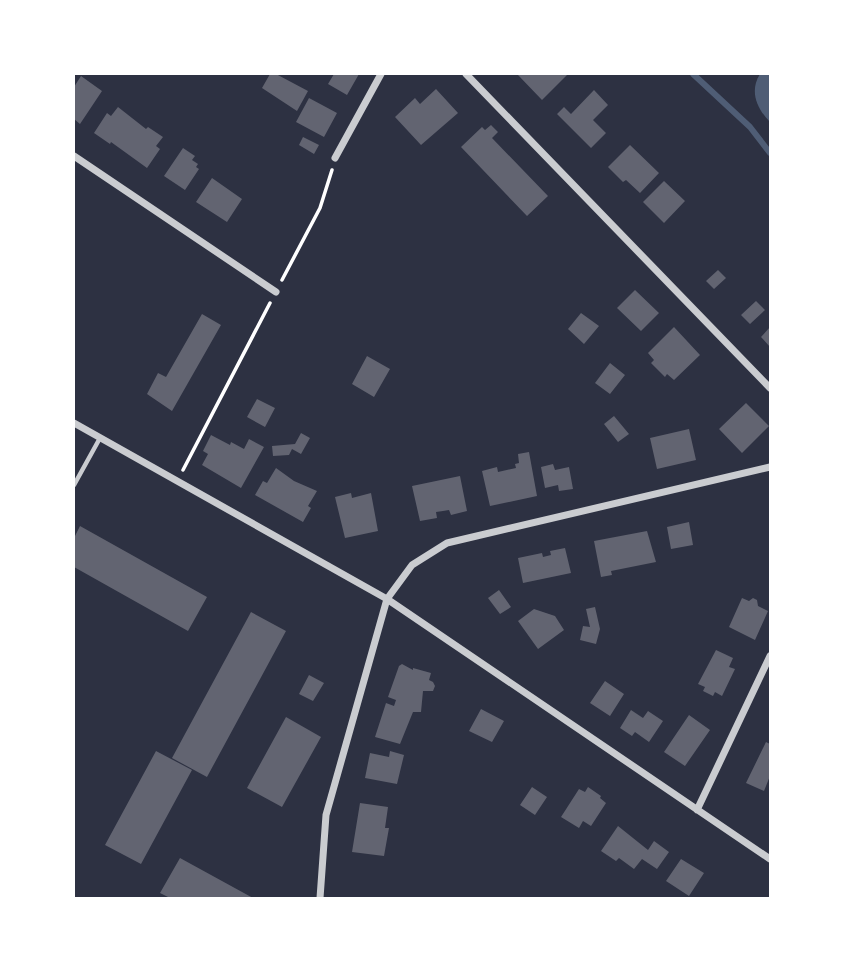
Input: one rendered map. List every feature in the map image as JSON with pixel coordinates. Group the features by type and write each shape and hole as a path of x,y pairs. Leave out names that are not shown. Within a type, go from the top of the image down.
{"street":[{"path":"335,158 381,74"},
{"path":"466,74 771,388"},
{"path":"74,156 276,292"},
{"path":"74,423 387,599 771,859"},
{"path":"320,898 326,815 387,599 412,565 447,543 771,467"},
{"path":"697,810 771,656"}],"lane":[{"path":"74,485 100,438"}],"path":[{"path":"177,481 320,208 335,158"}],"water":[{"path":"760,74 770,74 770,122 756,100 755,87"}],"building":[{"path":"270,74 276,74 308,91 297,111 262,88"},
{"path":"334,74 359,74 347,95 328,84"},
{"path":"519,74 565,74 567,75 542,100"},
{"path":"81,76 102,91 80,124 74,119 74,87"},
{"path":"436,89 458,113 421,145 395,117 415,98 420,104"},
{"path":"594,90 608,105 593,120 606,133 591,148 557,114 564,107 571,114"},
{"path":"309,98 337,113 324,137 296,122"},
{"path":"118,107 146,129 148,127 163,137 156,146 160,149 147,168 94,133 107,113 111,116"},
{"path":"491,125 498,132 492,138 548,196 527,216 461,147 482,127 485,130"},
{"path":"303,137 319,145 314,154 299,145"},
{"path":"630,145 659,173 640,193 626,180 623,182 608,167"},
{"path":"183,148 195,156 192,160 198,164 196,167 199,169 185,190 164,176"},
{"path":"212,178 242,199 227,222 196,202"},
{"path":"664,181 685,201 664,223 643,202"},
{"path":"718,270 726,278 714,289 706,281"},
{"path":"635,290 659,313 641,331 617,308"},
{"path":"756,301 765,310 750,324 741,315"},
{"path":"581,313 599,326 584,344 568,329"},
{"path":"202,314 221,325 172,411 147,394 158,373 166,377"},
{"path":"674,327 700,355 674,380 667,374 665,377 651,363 654,360 648,353"},
{"path":"770,327 770,347 761,337"},
{"path":"367,356 390,369 374,397 352,384"},
{"path":"610,363 625,375 610,394 595,383"},
{"path":"257,399 275,408 265,427 247,417"},
{"path":"746,403 769,426 742,453 719,429"},
{"path":"614,416 629,434 618,442 604,424"},
{"path":"689,429 696,460 657,469 650,438"},
{"path":"301,433 310,438 301,454 292,449 289,455 273,456 272,446 295,444"},
{"path":"211,435 244,449 249,439 264,447 241,488 202,465 208,454 203,451"},
{"path":"529,452 537,496 490,506 482,471 497,467 498,472 516,468 515,464 519,463 518,454"},
{"path":"553,464 555,470 569,467 573,489 559,491 558,485 545,488 541,467"},
{"path":"276,468 294,481 317,491 303,522 255,495 263,481 267,483"},
{"path":"460,476 467,511 451,515 449,510 436,512 437,518 420,521 412,486"},
{"path":"351,493 352,498 371,493 378,531 345,538 335,497"},
{"path":"689,522 693,545 671,549 667,527"},
{"path":"80,526 207,597 188,631 74,567 74,538"},
{"path":"647,531 656,562 611,571 612,575 601,577 594,541"},
{"path":"565,548 571,573 523,583 518,558 542,553 543,557 551,555 550,551"},
{"path":"499,590 511,607 500,614 488,598"},
{"path":"742,598 757,600 758,606 768,611 755,640 729,627"},
{"path":"595,607 600,629 596,644 580,640 583,626 590,627 586,609"},
{"path":"534,609 555,616 564,630 538,649 518,621"},
{"path":"251,612 286,631 207,777 172,758"},
{"path":"716,650 733,658 729,667 735,669 722,696 715,692 713,696 703,691 705,687 698,684"},
{"path":"402,664 413,670 431,673 429,680 435,686 433,691 423,691 421,712 413,712 400,744 375,737 386,703 394,706 396,700 388,697"},
{"path":"309,675 324,683 313,701 299,694"},
{"path":"605,681 624,694 610,716 590,703"},
{"path":"481,709 504,721 492,742 469,731"},
{"path":"631,710 643,718 648,711 663,721 649,742 635,732 632,736 620,728"},
{"path":"689,715 710,730 685,766 664,752"},
{"path":"286,717 321,737 282,807 247,788"},
{"path":"766,742 770,744 770,776 764,791 746,783"},
{"path":"156,751 192,770 141,864 105,845"},
{"path":"390,751 404,755 397,784 365,778 370,753 389,757"},
{"path":"532,787 547,797 535,815 520,805"},
{"path":"588,787 606,803 591,826 583,821 579,828 561,817 579,789 585,792"},
{"path":"360,803 388,807 385,828 389,828 384,856 352,852"},
{"path":"618,826 648,850 654,841 669,852 657,869 642,859 634,869 619,858 616,861 601,851"},
{"path":"180,858 253,898 170,898 160,893"},
{"path":"681,859 704,873 689,896 666,881"}],"waterway":[{"path":"693,74 750,127 770,153"}]}
